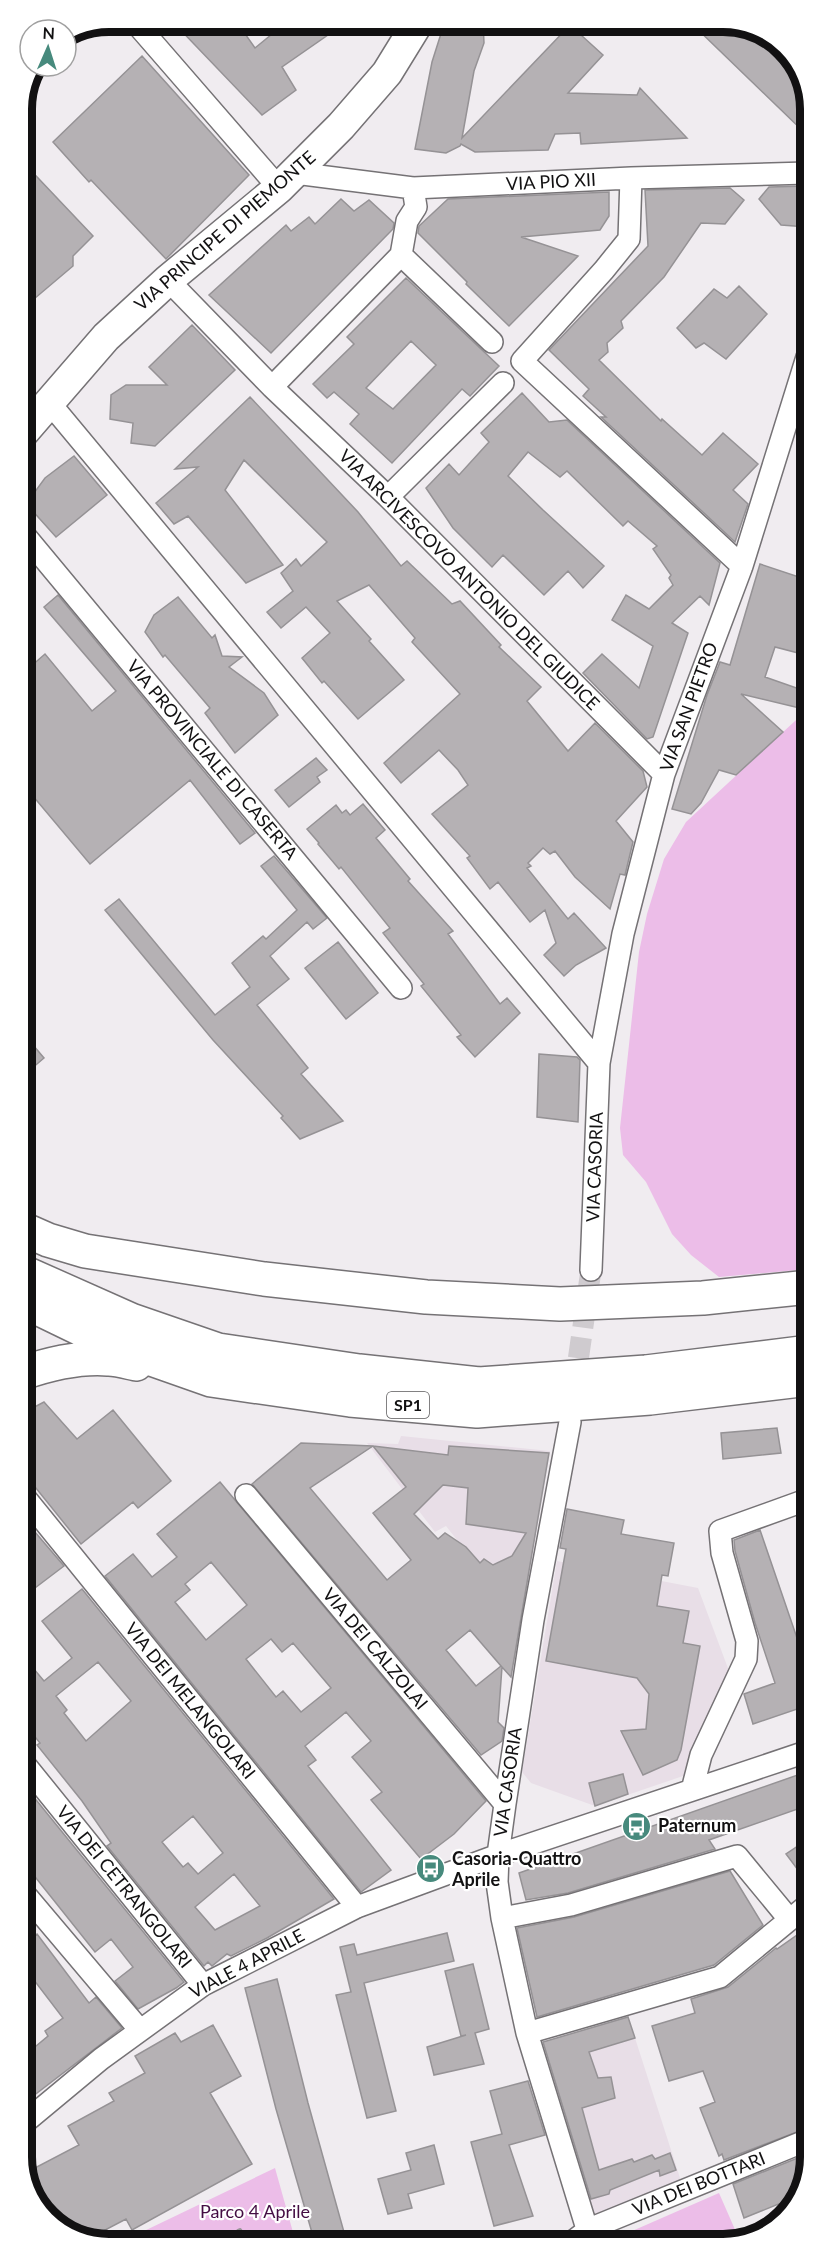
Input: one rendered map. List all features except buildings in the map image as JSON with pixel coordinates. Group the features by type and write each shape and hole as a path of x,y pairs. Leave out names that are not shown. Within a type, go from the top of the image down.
{"highway":[{"path":"32,1232 48,1240 85,1251 264,1279 426,1297 560,1304 703,1298 800,1288"},
{"name":"SP1","path":"32,1276 131,1320 219,1350 359,1371 479,1384 646,1372 800,1353"},
{"name":"SP1","path":"32,1305 120,1348 211,1380 338,1398 477,1411 650,1398 800,1380"},
{"path":"32,1370 72,1362 108,1359 135,1364 176,1367"},
{"path":"724,1389 800,1397"}],"main road":[{"name":"VIA PRINCIPE DI PIEMONTE","path":"32,421 106,337 168,280 287,181 387,73 412,31"}],"street":[{"path":"144,31 287,181"},
{"name":"VIA PIO XII","path":"287,181 413,188 800,173"},
{"path":"631,178 629,239 522,361 742,566"},
{"path":"272,387 401,255 407,221 416,207 413,188"},
{"path":"401,255 492,342"},
{"name":"VIA ARCIVESCOVO ANTONIO DEL GIUDICE","path":"168,280 272,387 388,497 664,774"},
{"name":"VIA SAN PIETRO","path":"599,1063 623,934 664,774 742,566 800,380"},
{"path":"388,497 503,383"},
{"path":"48,401 599,1063"},
{"name":"VIA PROVINCIALE DI CASERTA","path":"32,544 401,988"},
{"name":"VIA CASORIA","path":"591,1270 599,1063"},
{"name":"VIA CASORIA","path":"570,1422 533,1620 504,1804 497,1882 502,1918 527,2032 590,2234"},
{"name":"VIA DEI CALZOLAI","path":"246,1495 504,1804"},
{"path":"692,1790 701,1755 746,1659 747,1641 722,1553 720,1531 800,1501"},
{"name":"VIA DEI MELANGOLARI","path":"32,1506 357,1907"},
{"name":"VIALE 4 APRILE","path":"32,2116 139,2029 203,1984 357,1907 498,1855 800,1754"},
{"name":"VIA DEI CETRANGOLARI","path":"32,1772 203,1984"},
{"path":"502,1918 571,1905 737,1856 789,1919"},
{"path":"32,1902 139,2029"},
{"path":"527,2032 720,1977 800,1911"},
{"name":"VIA DEI BOTTARI","path":"593,2234 800,2143"}],"shaded area":[{"path":"401,1436 550,1451 521,1621 446,1526 435,1532 367,1443 398,1444"},
{"path":"557,1561 698,1588 729,1671 686,1775 595,1806 531,1783 522,1772"},
{"path":"635,2038 681,2181 590,2217 546,2065"}],"green space":[{"path":"800,716 800,1270 719,1277 691,1255 672,1234 646,1182 623,1155 620,1128 639,952 647,914 664,859 686,822"},
{"name":"Parco 4 Aprile","path":"275,2168 293,2233 140,2233"},
{"path":"719,2193 736,2232 723,2234 626,2234"}],"tunnel":[{"path":"574,1389 591,1270"}],"place":[{"name":"Paternum","path":"637,1826"},
{"name":"Casoria-Quattro Aprile","path":"431,1869"}]}
